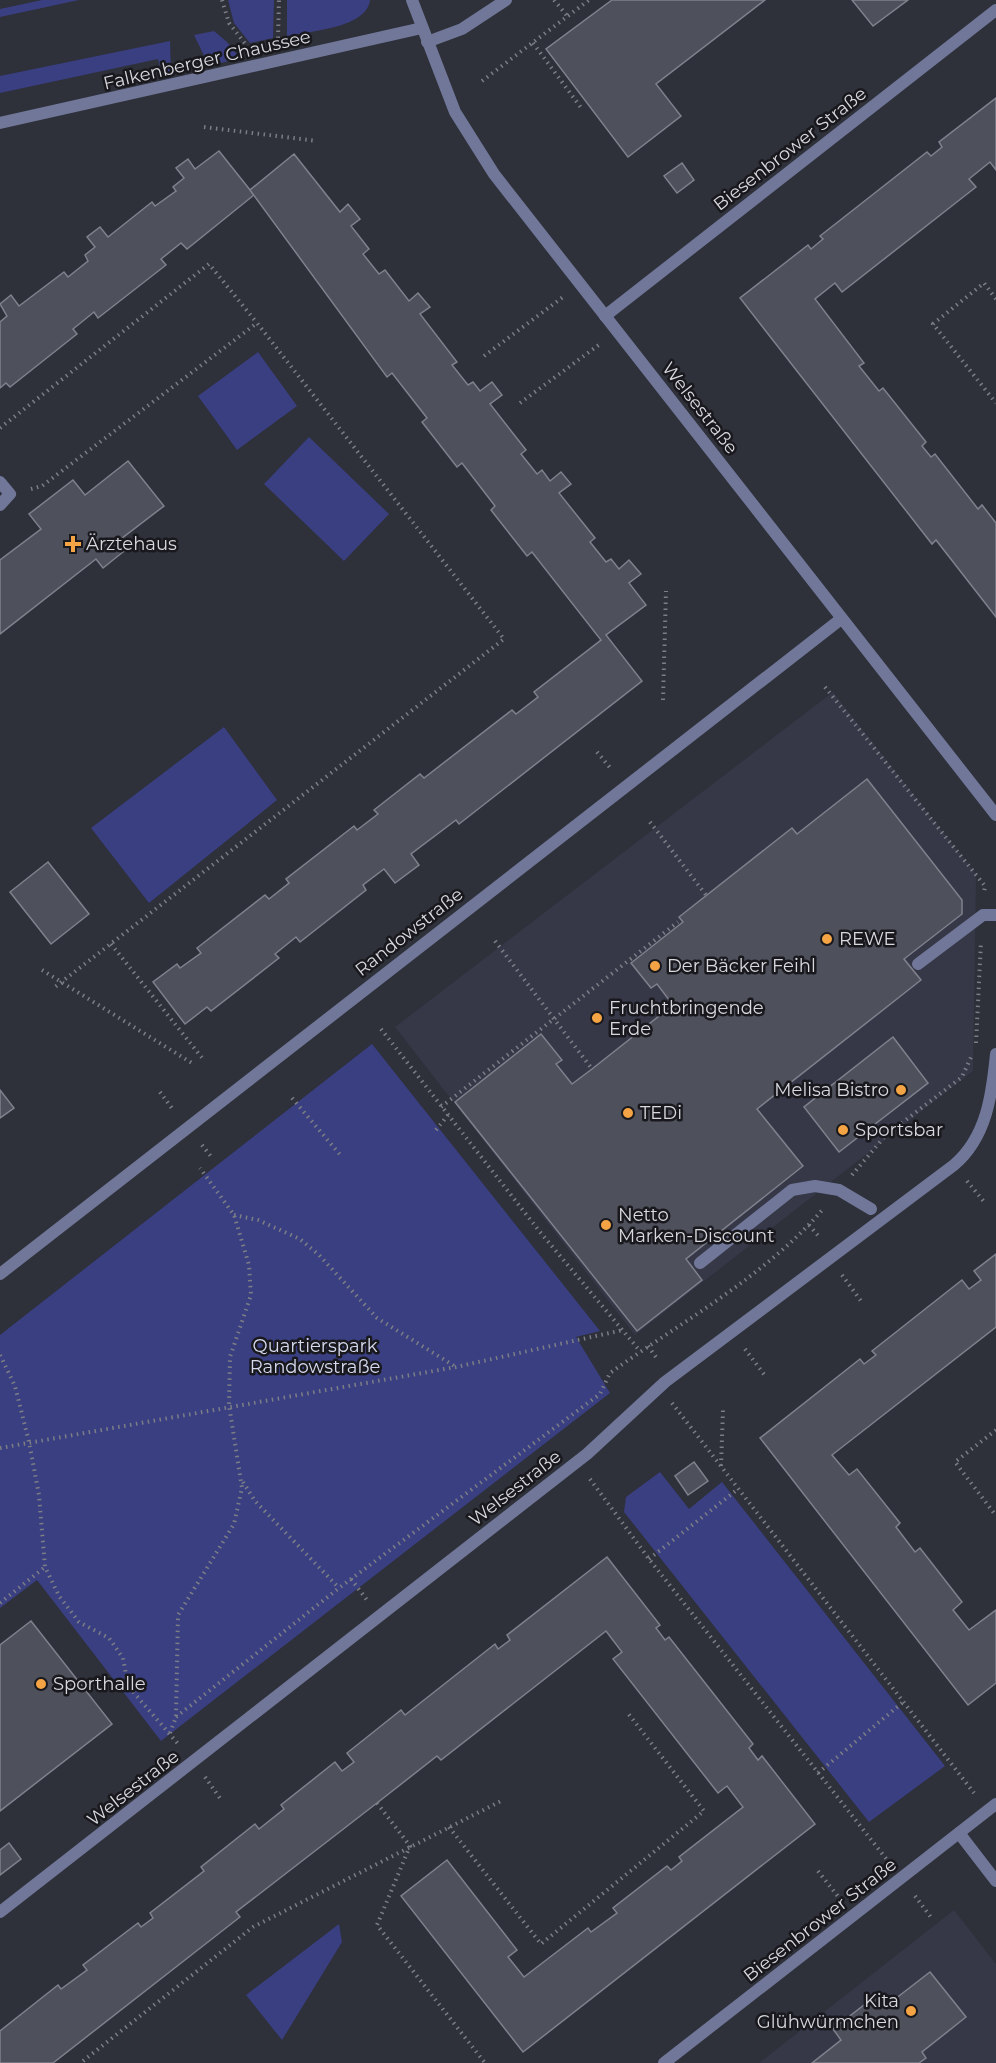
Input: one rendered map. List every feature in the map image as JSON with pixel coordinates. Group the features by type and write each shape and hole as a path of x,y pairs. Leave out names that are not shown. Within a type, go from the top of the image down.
{"street":[{"name":"Welsestraße","path":"412,0 455,112 494,174 996,815"},
{"path":"427,42 462,29 506,0"},
{"name":"Biesenbrower Straße","path":"605,316 996,10"},
{"name":"Falkenberger Chaussee","path":"0,123 422,28"},
{"path":"0,482 10,494 0,505"},
{"name":"Randowstraße","path":"0,1274 841,619"},
{"path":"918,964 983,915 996,915"},
{"name":"Welsestraße","path":"0,1912 577,1462 665,1382 734,1333 954,1165 980,1129 991,1099 996,1054"},
{"path":"700,1263 792,1190 815,1186 839,1190 871,1209"},
{"name":"Biesenbrower Straße","path":"664,2063 854,1917 992,1807"},
{"path":"959,1833 996,1881"}],"path":[{"path":"222,0 228,23 249,48"},
{"path":"554,0 568,17"},
{"path":"482,81 589,0"},
{"path":"534,43 582,109"},
{"path":"204,127 317,141"},
{"path":"0,428 210,264 504,639 55,987"},
{"path":"484,356 580,284"},
{"path":"996,299 984,284 933,324 996,403"},
{"path":"10,494 42,486 257,323"},
{"path":"520,403 617,331"},
{"path":"663,700 666,591"},
{"path":"176,1717 339,1588 600,1394 610,1373 752,1274 809,1225 886,1135 962,1077 976,1045 985,886 825,687"},
{"path":"650,822 706,895"},
{"path":"441,1107 678,922"},
{"path":"495,941 592,1069"},
{"path":"111,944 203,1059"},
{"path":"42,970 195,1065"},
{"path":"381,1029 540,1232 640,1351"},
{"path":"292,1098 342,1158"},
{"path":"436,1130 448,1115"},
{"path":"954,1165 985,1203"},
{"path":"170,1733 176,1717 178,1615 234,1524 242,1488 230,1405 230,1357 251,1295 249,1265 234,1215 200,1168"},
{"path":"234,1215 258,1220 300,1239 319,1255 376,1318 456,1367"},
{"path":"831,1260 861,1300"},
{"path":"0,1448 230,1405 456,1367 623,1330"},
{"path":"734,1333 766,1377"},
{"path":"0,1355 15,1386 29,1442 39,1495 45,1568 59,1596 79,1622 109,1638 123,1658 128,1686 180,1745"},
{"path":"665,1382 669,1399 721,1468 902,1703 992,1807"},
{"path":"721,1468 723,1410"},
{"path":"996,1430 956,1462 994,1513 996,1512"},
{"path":"577,1462 649,1559 933,1920"},
{"path":"241,1478 255,1501 339,1588"},
{"path":"649,1559 738,1489"},
{"path":"0,1604 45,1568"},
{"path":"818,1773 902,1703"},
{"path":"449,1827 541,1944 704,1811 627,1712"},
{"path":"83,2061 253,1927 501,1800"},
{"path":"377,1803 411,1846"},
{"path":"411,1846 377,1925 485,2063"},
{"path":"818,1871 854,1917"}],"shaded area":[{"path":"833,692 976,874 973,1071 635,1335 395,1027"},
{"name":"Kita Glühwürmchen","path":"954,1910 996,1964 996,2063 759,2063"}],"green space":[{"path":"42,0 79,0 0,17 0,9"},
{"path":"228,0 274,0 273,38 250,43 234,23"},
{"path":"287,0 370,0 367,9 359,17 348,22 323,30 287,36"},
{"path":"214,31 240,58 209,66 194,35"},
{"path":"170,41 171,73 162,75 158,59 0,93 0,76"},
{"path":"258,352 297,406 237,450 198,396"},
{"path":"309,437 389,514 344,561 264,484"},
{"path":"224,727 277,800 149,903 91,828"},
{"name":"Quartierspark Randowstraße","path":"372,1044 600,1331 576,1337 610,1393 161,1741 37,1580 0,1608 0,1335"},
{"path":"660,1472 689,1509 722,1482 945,1766 869,1822 624,1512 626,1497"},
{"path":"339,1924 342,1942 282,2040 246,1995"}],"building":[{"path":"612,0 765,0 656,84 681,116 628,157 546,49"},
{"path":"852,0 908,0 873,26"},
{"path":"996,98 996,170 990,162 969,179 976,187 842,292 835,283 815,299 864,363 859,366 879,391 883,388 926,442 922,446 931,457 935,454 978,509 982,505 996,523 996,617 936,540 932,544 740,298 808,245 811,249 823,239 820,236 927,152 931,156 942,147 939,142"},
{"path":"219,151 254,195 187,249 181,243 161,259 166,265 98,318 94,312 73,329 77,334 10,387 6,383 0,388 0,322 7,316 0,304 11,295 19,306 64,272 68,277 88,261 85,255 95,247 87,237 100,227 108,237 152,202 155,206 176,191 173,187 184,178 176,168 188,159 195,169"},
{"path":"294,154 340,212 348,204 360,219 351,226 369,249 363,254 379,274 385,270 409,301 418,293 430,307 420,314 457,362 452,365 468,385 473,382 480,391 492,382 502,395 490,404 526,450 521,454 537,474 542,470 550,481 561,472 571,484 559,493 595,538 590,542 606,562 611,559 619,569 629,560 641,574 629,583 646,605 606,635 642,681 459,824 456,820 411,854 419,865 395,883 384,869 363,885 366,890 300,942 296,937 275,954 279,958 211,1011 207,1007 185,1024 153,982 177,964 180,968 201,953 197,948 265,895 269,899 289,883 286,879 354,826 357,830 378,814 374,810 420,774 424,778 512,710 516,714 538,697 534,692 601,640 532,552 527,556 491,510 495,506 462,463 457,467 422,422 427,418 392,373 387,377 250,190"},
{"path":"682,163 694,180 677,193 664,176"},
{"name":"Ärztehaus","path":"128,461 164,506 121,539 128,548 103,568 96,559 0,634 0,560 41,529 29,514 73,480 85,495"},
{"path":"867,779 962,900 962,914 904,959 921,980 757,1109 803,1166 686,1259 702,1280 637,1331 455,1102 541,1034 562,1060 556,1064 572,1084 592,1069 673,1005 657,984 651,988 631,963 683,922 679,917 792,828 797,834"},
{"path":"48,862 89,914 51,944 10,892"},
{"path":"893,1037 928,1083 839,1152 804,1107"},
{"path":"0,1090 14,1108 0,1118"},
{"path":"996,1254 996,1327 832,1455 849,1475 857,1469 900,1523 896,1527 915,1552 920,1548 962,1602 953,1610 969,1630 996,1610 996,1683 968,1705 760,1438 860,1359 864,1364 876,1355 872,1351 962,1280 969,1289 981,1280 974,1271"},
{"path":"694,1462 708,1481 688,1495 675,1476"},
{"path":"607,1557 660,1625 656,1628 665,1640 669,1637 753,1744 749,1748 758,1760 762,1756 815,1824 523,2052 401,1896 447,1860 517,1950 508,1957 524,1977 588,1928 591,1932 617,1913 613,1908 667,1866 671,1870 682,1861 679,1857 743,1807 727,1786 718,1793 613,1659 622,1652 606,1631 441,1760 437,1756 236,1912 240,1917 53,2063 0,2063 0,2031 58,1985 61,1989 87,1970 83,1965 138,1923 141,1927 153,1918 150,1913 204,1871 201,1867 255,1824 259,1829 284,1809 281,1805 335,1762 342,1771 354,1762 347,1753 401,1710 405,1715 495,1644 498,1649 510,1640 507,1635"},
{"name":"Sporthalle","path":"31,1621 112,1724 0,1811 0,1645"},
{"path":"9,1843 21,1859 0,1875 0,1850"},
{"path":"930,1972 966,2017 922,2052 926,2058 919,2063 812,2063 841,2040 833,2029 877,1995 886,2006"}],"place":[{"name":"Ärztehaus","path":"73,544"},
{"name":"REWE","path":"827,939"},
{"name":"Der Bäcker Feihl","path":"655,966"},
{"name":"Fruchtbringende Erde","path":"597,1018"},
{"name":"Melisa Bistro","path":"901,1090"},
{"name":"TEDi","path":"628,1113"},
{"name":"Sportsbar","path":"843,1130"},
{"name":"Netto Marken-Discount","path":"606,1225"},
{"name":"Sporthalle","path":"41,1684"},
{"name":"Kita Glühwürmchen","path":"911,2011"}]}
